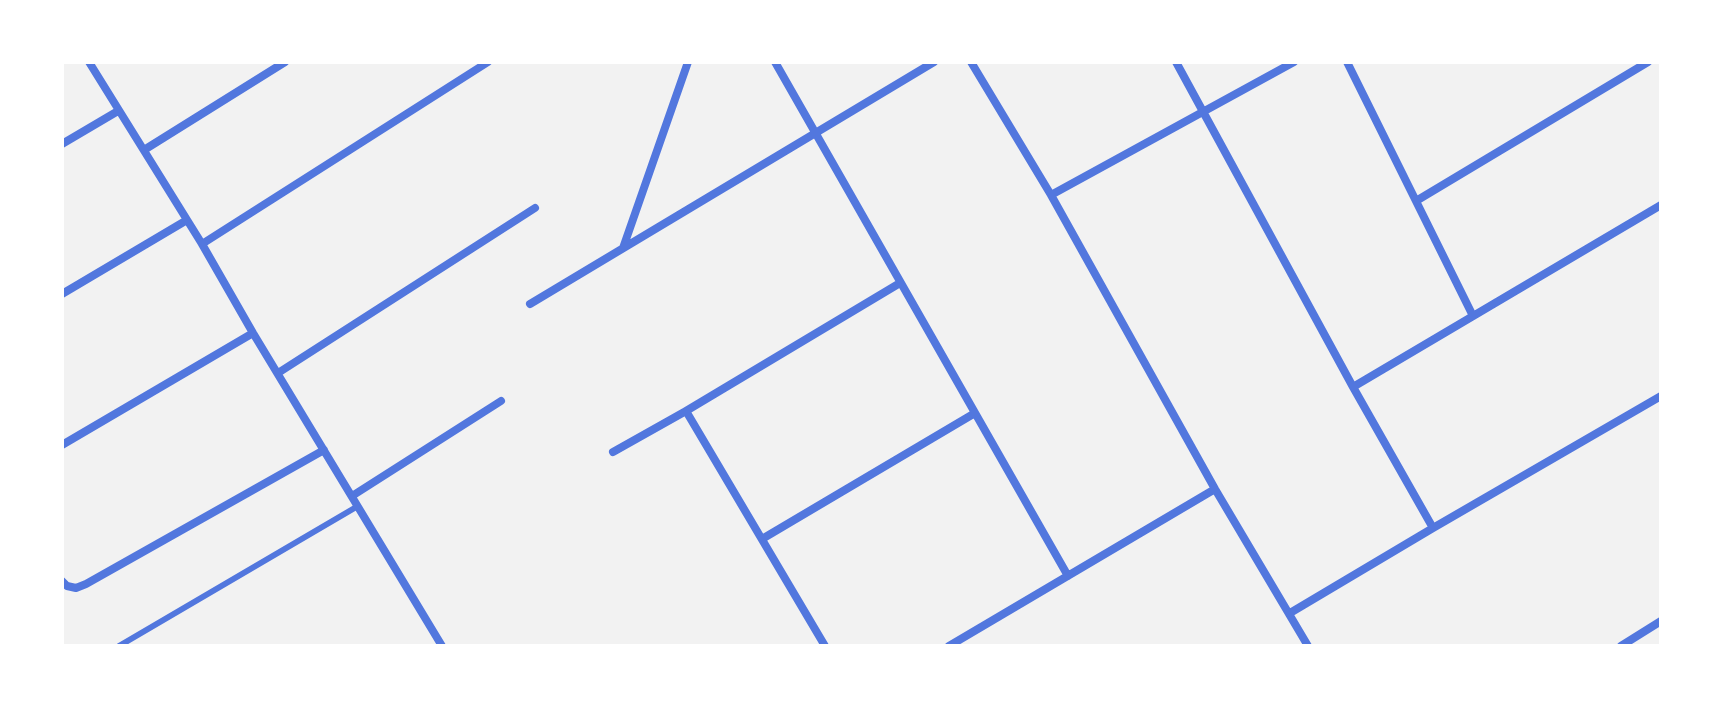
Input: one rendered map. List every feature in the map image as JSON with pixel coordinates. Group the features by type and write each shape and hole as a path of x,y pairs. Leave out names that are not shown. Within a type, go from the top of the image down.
{"street":[{"path":"89,62 202,244 442,646"},
{"path":"144,150 285,62"},
{"path":"202,244 488,62"},
{"path":"622,249 688,62"},
{"path":"775,62 1068,576"},
{"path":"530,304 934,62"},
{"path":"971,62 1051,195 1215,489 1308,646"},
{"path":"1176,62 1433,528"},
{"path":"1051,195 1294,62"},
{"path":"1347,62 1473,316"},
{"path":"1416,201 1648,62"},
{"path":"62,144 118,111"},
{"path":"1353,387 1661,205"},
{"path":"278,373 535,208"},
{"path":"62,294 187,220"},
{"path":"613,452 900,283"},
{"path":"62,445 253,333"},
{"path":"1290,613 1661,396"},
{"path":"352,496 501,401"},
{"path":"686,411 825,646"},
{"path":"762,539 975,413"},
{"path":"62,581 76,588 86,584 324,450"},
{"path":"949,646 1215,489"},
{"path":"1621,646 1661,621"}],"lane":[{"path":"119,646 358,506"}]}
